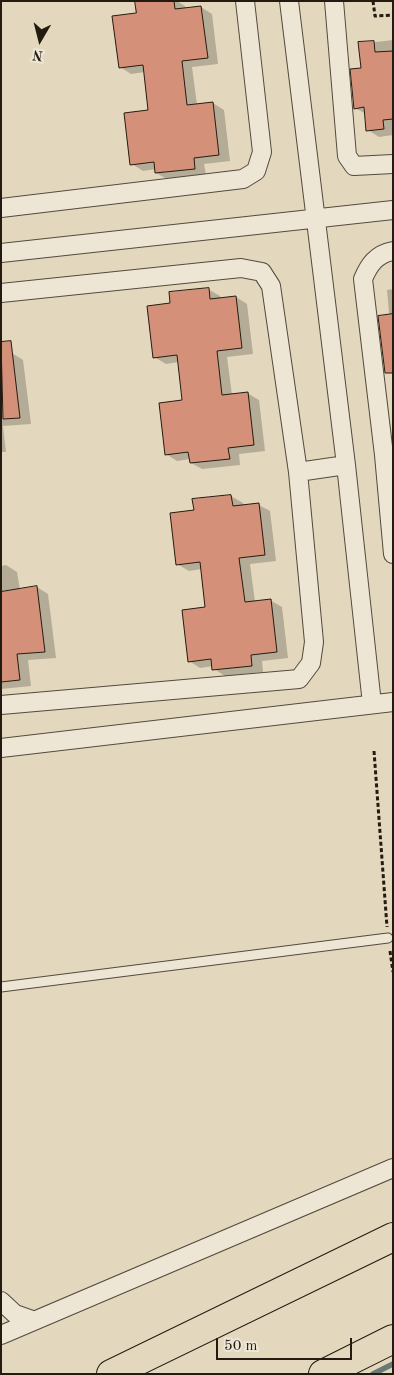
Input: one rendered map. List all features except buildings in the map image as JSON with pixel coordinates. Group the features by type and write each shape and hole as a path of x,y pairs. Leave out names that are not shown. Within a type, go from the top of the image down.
{"highway":[{"path":"110,1374 393,1237"},
{"path":"323,1374 346,1367 393,1339"}],"street":[{"path":"1,208 243,179 256,171 262,152 245,1"},
{"path":"289,1 346,465 372,704"},
{"path":"334,1 347,156 354,166 393,164"},
{"path":"1,253 393,210"},
{"path":"393,252 385,252 370,263 363,279 384,455 393,554"},
{"path":"1,293 241,268 262,272 271,286 298,472 314,642 310,663 298,679 1,704"},
{"path":"298,472 346,465"},
{"path":"1,748 393,702"},
{"path":"1,1335 32,1320 393,1168"},
{"path":"1,1301 15,1314 32,1320"}],"lane":[{"path":"1,987 388,938"}],"path":[{"path":"373,1 375,16 393,15"},
{"path":"374,751 388,938 393,972"}],"waterway":[{"path":"373,1374 393,1364"}]}
